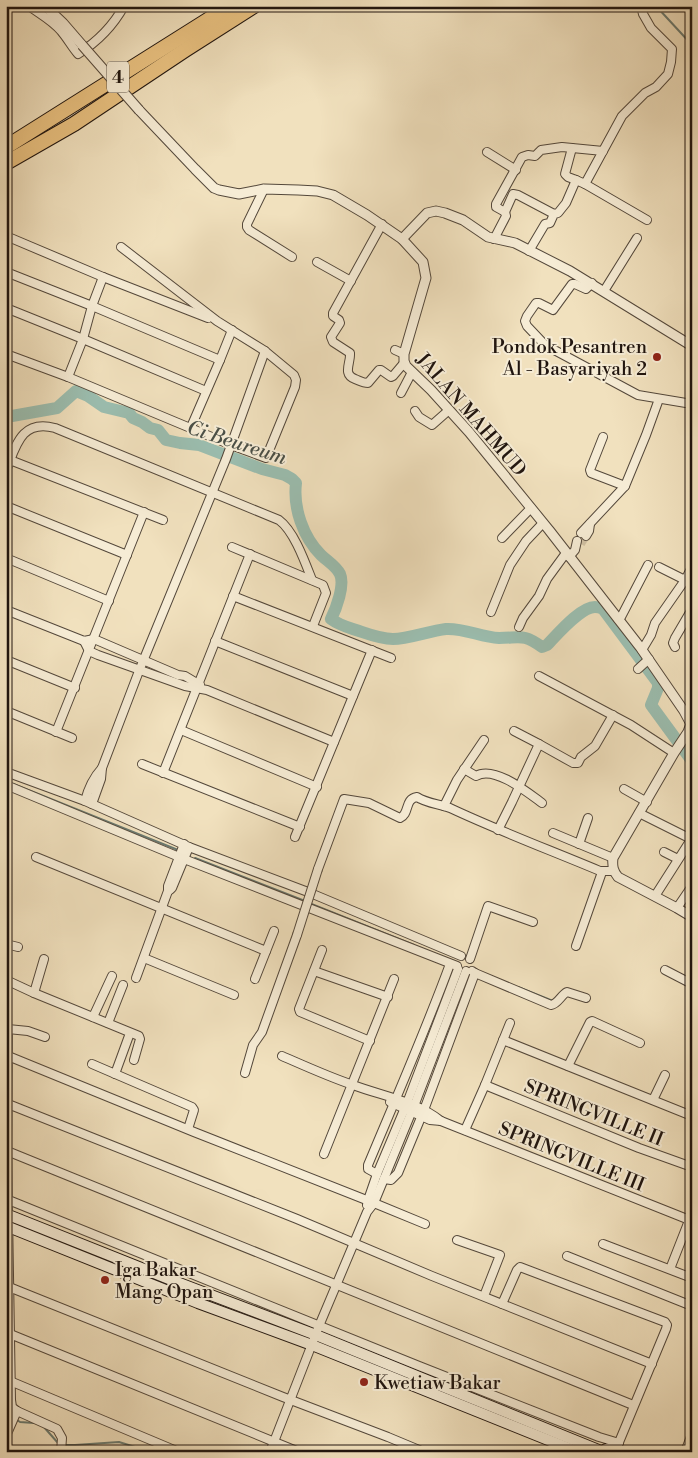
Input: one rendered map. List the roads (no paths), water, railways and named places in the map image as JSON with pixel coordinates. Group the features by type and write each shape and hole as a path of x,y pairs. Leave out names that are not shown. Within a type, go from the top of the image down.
{"highway":[{"name":"4","path":"6,147 230,6"},
{"name":"4","path":"6,163 74,124 254,6"},
{"path":"6,174 31,158 74,124"}],"main road":[{"path":"7,1214 174,1281 417,1371 601,1451 609,1448 618,1448"},
{"path":"7,1227 198,1303 316,1335 578,1452"}],"street":[{"path":"29,6 45,16 61,31 78,54 104,34 124,6"},
{"name":"JALAN MAHMUD","path":"45,6 63,23 139,110 214,188 239,194 264,189 316,191 333,194 382,224 402,239 423,262 426,278 401,356 412,372 449,410 570,553 618,619 638,650 644,664 684,710 691,725 613,858"},
{"path":"584,184 622,116 646,93 658,90 668,74 672,49 651,28 641,6"},
{"path":"505,212 496,207 496,204 522,157 537,156 545,148 562,147 603,152"},
{"path":"572,148 565,174 646,220"},
{"path":"487,152 516,170"},
{"path":"494,239 506,219 505,212 513,194 518,194 554,214 558,214 566,203 576,180"},
{"path":"264,189 247,227 292,257"},
{"path":"402,239 427,213 436,211 463,220 488,237 511,242 592,283 692,346"},
{"path":"529,251 546,223 550,224 554,214"},
{"path":"382,224 333,313 340,323 330,337 333,342 350,353 349,375 366,383 379,370 391,377 393,376 401,356"},
{"path":"6,236 103,277 217,321"},
{"path":"604,291 637,238"},
{"path":"6,354 68,376 190,427 230,448 266,458 295,386 294,374 265,351 217,321 121,247"},
{"path":"317,262 351,280"},
{"path":"6,272 220,360"},
{"path":"68,376 83,339 92,306 103,277"},
{"path":"592,283 586,289 572,284 553,310 539,302 536,303 525,321 527,326 546,345 638,395 692,404"},
{"path":"6,308 206,391"},
{"path":"190,427 232,330"},
{"path":"89,803 87,793 95,776 102,768 139,671 226,459 265,351"},
{"path":"400,393 412,372"},
{"path":"519,627 523,618 539,596 547,579 581,539 590,524 625,486 659,399"},
{"path":"415,411 419,417 432,425 449,410"},
{"path":"6,471 23,433 30,428 46,426 279,520 284,524 306,564 312,580"},
{"path":"603,437 590,470 591,473 625,486"},
{"path":"10,460 163,520"},
{"path":"6,506 127,555"},
{"path":"502,538 531,508"},
{"path":"56,732 144,512"},
{"path":"491,612 510,565 526,541 543,523"},
{"path":"232,547 323,585 326,592 313,626"},
{"path":"163,773 250,554"},
{"path":"6,558 110,601"},
{"path":"618,619 621,617 648,565"},
{"path":"660,567 685,580"},
{"path":"638,650 651,635 655,623 692,567"},
{"path":"233,596 390,658"},
{"path":"6,610 84,641 94,639 144,659 185,676 197,686 206,690 334,742"},
{"path":"675,647 673,643 675,638 691,613"},
{"path":"84,641 90,651 139,671 185,686 197,686"},
{"path":"215,641 353,696"},
{"path":"295,837 372,650"},
{"path":"6,660 75,688"},
{"path":"539,676 631,725 675,752"},
{"path":"6,711 72,738"},
{"path":"514,731 575,764 595,746 613,715"},
{"path":"181,730 317,786"},
{"path":"444,806 464,769 484,740"},
{"path":"498,830 539,744"},
{"path":"142,764 300,827"},
{"path":"464,769 476,776 480,773 490,772 519,786 542,803"},
{"path":"6,772 89,803 187,846 461,956 466,955 470,959 472,964 462,968 442,986 368,1165 368,1169 380,1176 392,1180 398,1173 422,1114 462,968 457,960 461,956"},
{"path":"6,785 182,858 294,901 551,1005 555,1004 567,992 586,998"},
{"path":"624,789 646,802"},
{"path":"245,1073 253,1045 262,1032 344,799 369,803 403,818 408,802 412,798 417,797 421,800 444,806 602,872 613,871"},
{"path":"640,813 691,838 655,896"},
{"path":"579,844 588,818"},
{"path":"553,833 613,858 613,871 618,877 692,917"},
{"path":"136,978 168,891 172,888 187,846"},
{"path":"664,852 678,859"},
{"path":"36,857 266,951"},
{"path":"576,946 602,872"},
{"path":"677,908 692,886"},
{"path":"294,901 298,890"},
{"path":"470,959 488,906 533,922"},
{"path":"255,979 274,931"},
{"path":"6,944 18,947"},
{"path":"322,950 299,1009 300,1012 370,1041"},
{"path":"144,958 234,995"},
{"path":"34,993 44,959"},
{"path":"270,1452 409,1108 462,968"},
{"path":"314,970 388,997"},
{"path":"665,970 692,984"},
{"path":"94,1017 112,976"},
{"path":"324,1154 394,979"},
{"path":"6,980 139,1036 134,1060"},
{"path":"108,1023 123,985"},
{"path":"568,1066 592,1021 640,1043"},
{"path":"465,1130 486,1085 510,1023"},
{"path":"6,1436 15,1416 10,1400 7,1227 7,1026 45,1037"},
{"path":"116,1074 130,1033"},
{"path":"504,1040 692,1116"},
{"path":"8,1056 425,1224"},
{"name":"SPRINGVILLE III","path":"282,1056 378,1094 422,1114 430,1120 441,1121 465,1130 690,1218"},
{"path":"92,1064 192,1107 194,1110 188,1129"},
{"path":"653,1100 665,1075"},
{"name":"SPRINGVILLE II","path":"486,1085 692,1168"},
{"path":"8,1104 652,1364"},
{"path":"7,1151 633,1405"},
{"path":"7,1200 179,1269 316,1335"},
{"path":"670,1269 690,1218"},
{"path":"458,1240 500,1255 484,1296"},
{"path":"603,1244 692,1278"},
{"path":"567,1256 692,1306"},
{"path":"417,1371 599,1437 618,1448 633,1405 652,1364 667,1324 520,1267 502,1304"},
{"path":"174,1281 179,1269"},
{"path":"9,1287 424,1452"},
{"path":"10,1334 299,1452"},
{"path":"10,1381 179,1452"},
{"path":"15,1416 57,1429 62,1438 62,1448"},
{"path":"684,1452 691,1439"}],"waterway":[{"path":"656,6 692,45"},
{"name":"Ci Beureum","path":"6,416 57,408 76,391 88,396 104,407 129,413 133,418 150,428 158,430 166,440 199,445 292,479 296,483 296,502 304,531 315,548 340,574 341,590 331,619 343,626 370,635 399,639 439,630 453,629 499,638 526,638 542,647 547,645 576,616 589,608 603,609 658,683 658,688 651,705 692,761"},
{"path":"6,781 178,850"},
{"path":"195,858 305,901"},
{"path":"309,903 414,945"},
{"path":"518,987 553,1001"},
{"path":"6,1415 12,1418"},
{"path":"17,1420 34,1423"},
{"path":"43,1426 58,1443"},
{"path":"65,1445 119,1442 151,1452"}],"tunnel":[{"path":"581,544 586,536"}],"place":[{"name":"Pondok Pesantren Al - Basyariyah 2","path":"657,357"},
{"name":"Iga Bakar Mang Opan","path":"105,1280"},
{"name":"Kwetiaw Bakar","path":"364,1382"}]}
